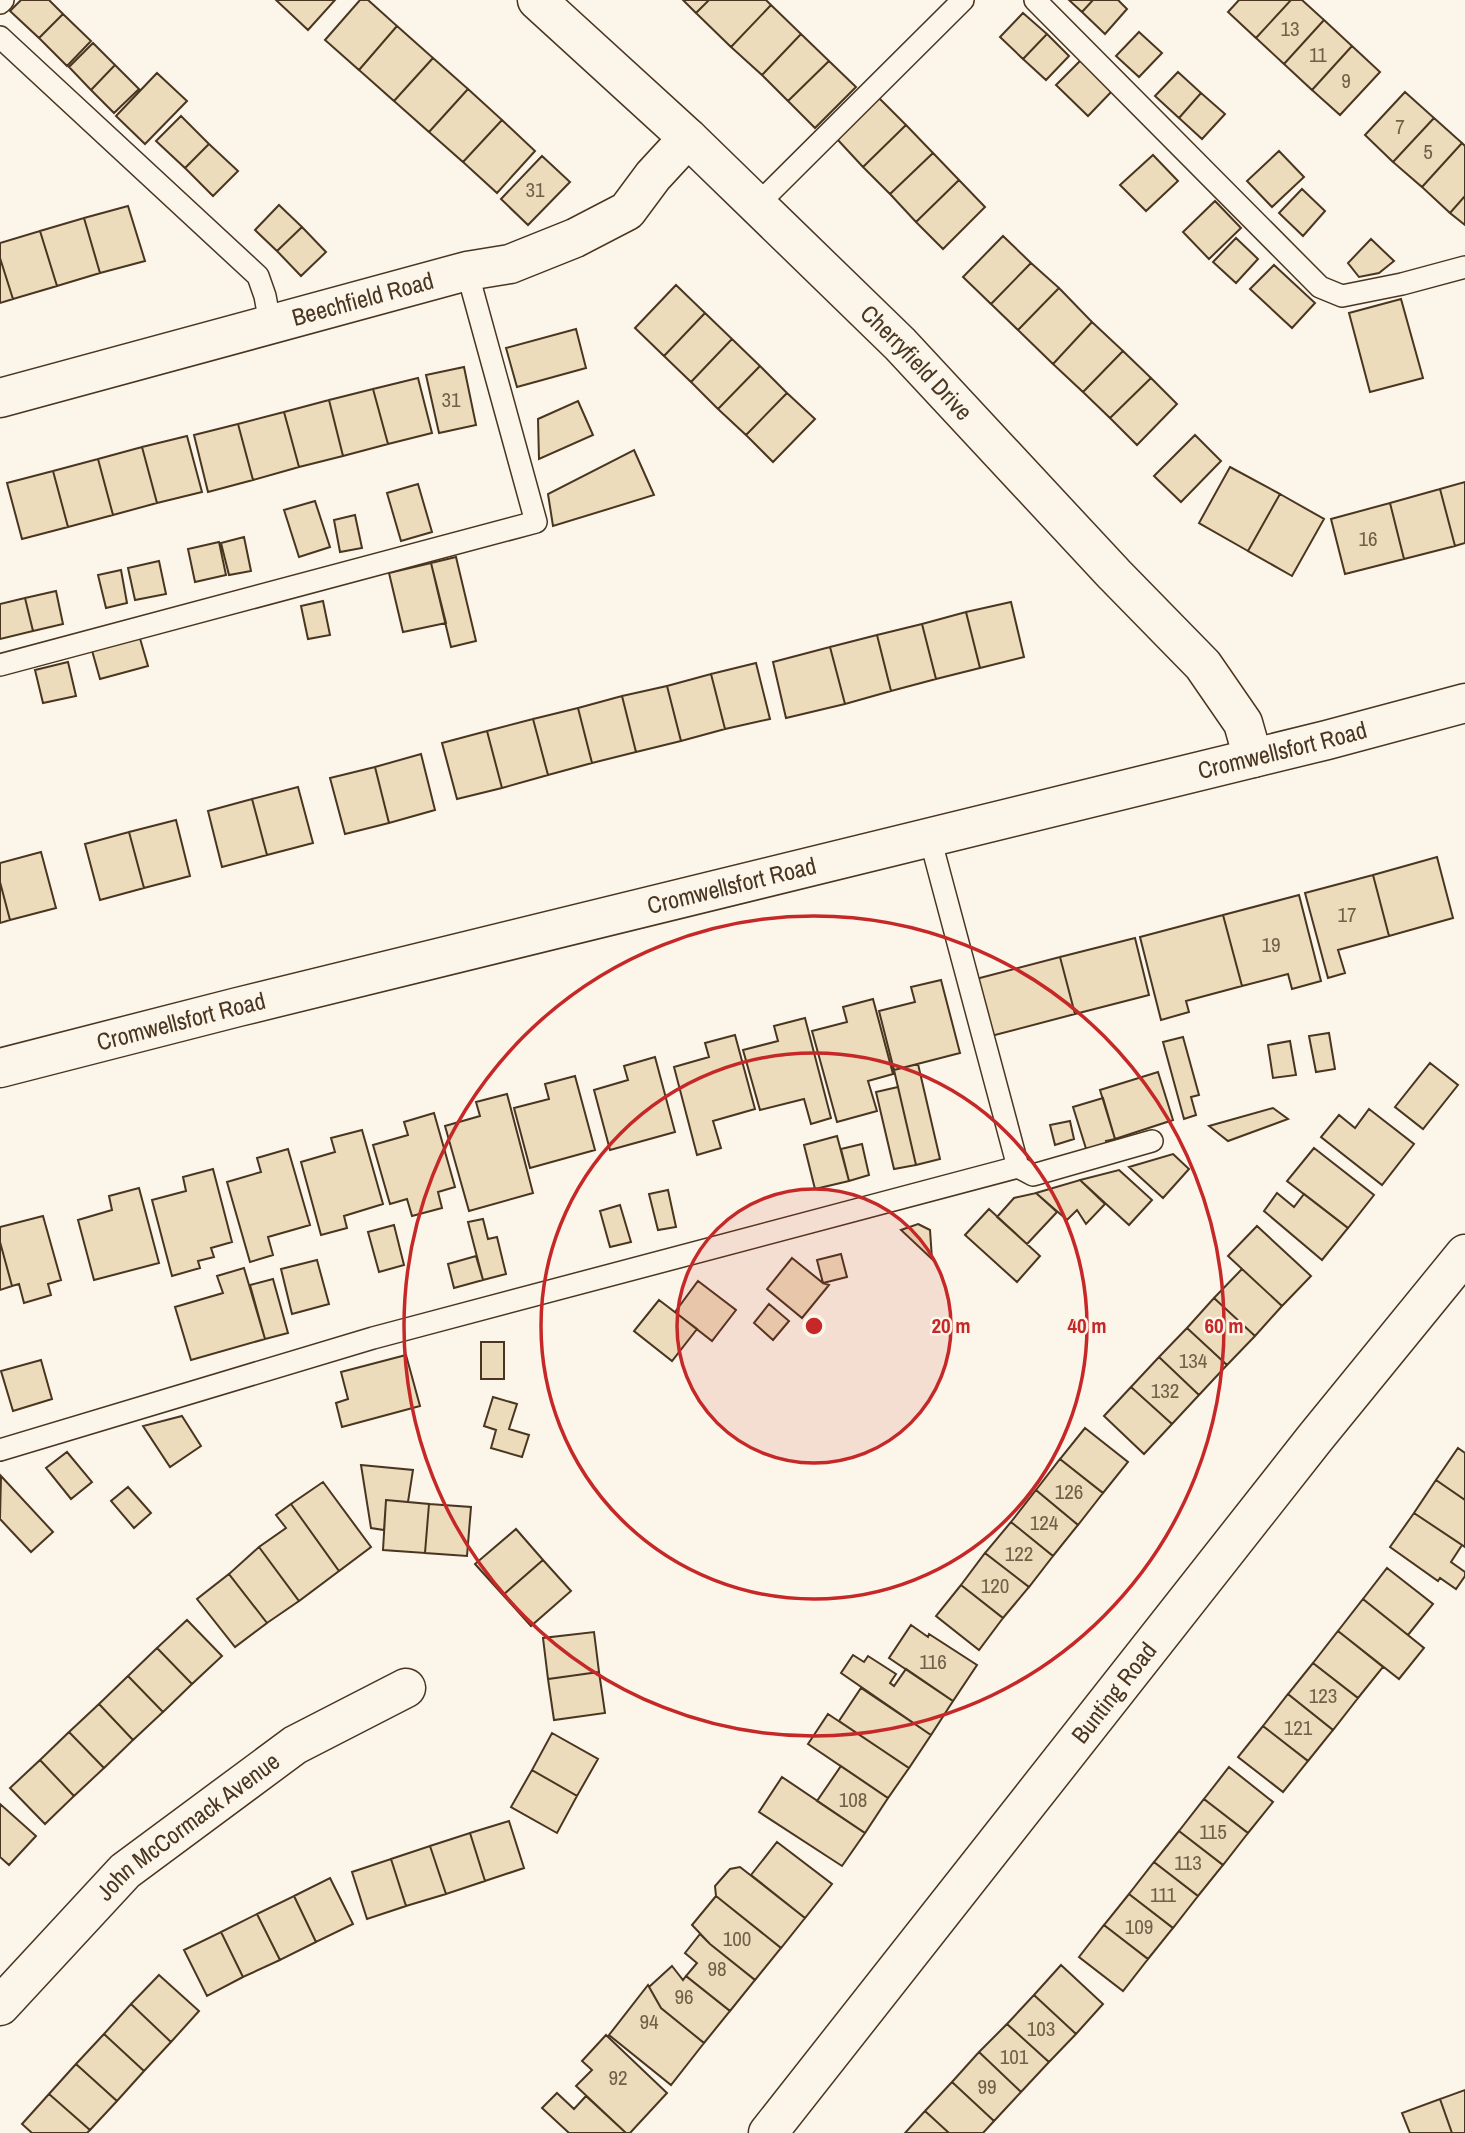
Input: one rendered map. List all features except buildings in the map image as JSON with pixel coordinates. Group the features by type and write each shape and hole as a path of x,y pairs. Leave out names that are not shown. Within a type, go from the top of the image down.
{"street":[{"name":"Cherryfield Drive","path":"537,0 688,138 900,344 1203,665 1243,723 1253,758"},
{"name":"Beechfield Road","path":"0,398 467,271 510,264 575,238 626,211 688,138"},
{"name":"Cromwellsfort Road","path":"0,1068 1465,704"},
{"name":"Bunting Road","path":"768,2133 1315,1438 1465,1254"},
{"name":"John McCormack Avenue","path":"0,2006 125,1871 295,1745 406,1688"}],"lane":[{"path":"757,205 963,0"},
{"path":"1035,0 1320,287 1342,296 1465,267"},
{"path":"0,37 258,276 270,323"},
{"path":"0,665 536,522 467,271"},
{"path":"930,838 1018,1167"},
{"path":"0,1450 373,1338 1018,1167 1033,1175 1152,1141"}]}
